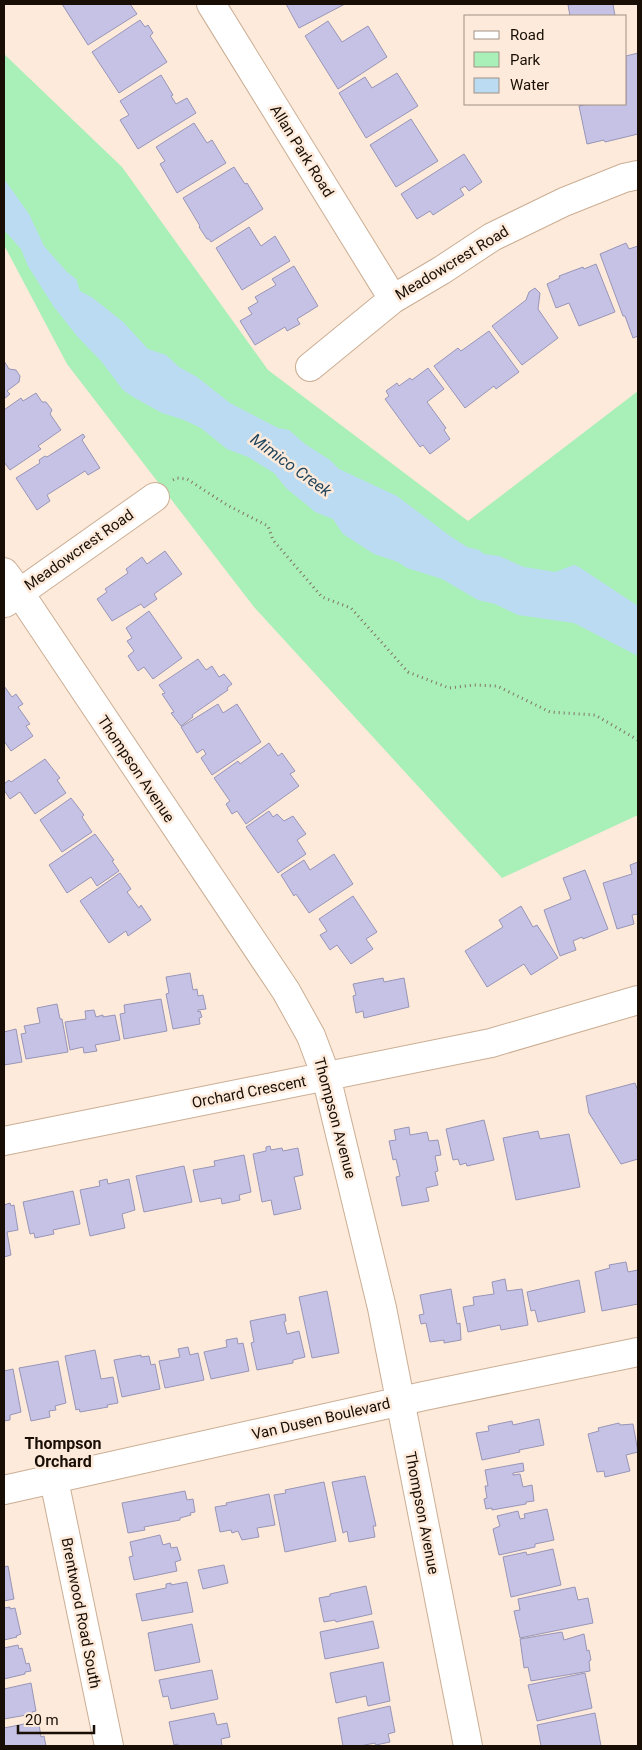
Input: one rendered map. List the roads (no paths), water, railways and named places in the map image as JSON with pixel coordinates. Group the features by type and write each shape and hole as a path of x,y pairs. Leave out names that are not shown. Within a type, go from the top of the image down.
{"street":[{"name":"Allan Park Road","path":"210,4 393,299"},
{"name":"Meadowcrest Road","path":"310,367 393,299 492,237 564,202 624,178 638,175"},
{"name":"Meadowcrest Road","path":"9,589 155,497"},
{"name":"Thompson Avenue","path":"9,589 286,991 311,1036 326,1076 382,1308 468,1746"},
{"name":"Orchard Crescent","path":"4,1141 491,1043 638,1000"},
{"name":"Van Dusen Boulevard","path":"4,1490 400,1401 638,1352"},
{"name":"Brentwood Road South","path":"54,1480 108,1746"}],"water":[{"name":"Mimico Creek","path":"4,179 29,214 44,246 67,272 76,279 80,291 93,298 123,322 148,349 166,355 179,367 197,377 230,403 278,428 289,430 305,444 330,460 339,469 397,496 467,547 479,550 484,554 499,556 524,567 555,572 574,565 579,567 638,606 638,656 574,623 518,615 495,604 478,600 442,579 407,568 398,562 374,554 343,534 333,519 315,512 287,489 274,473 248,457 227,449 201,428 162,413 123,390 101,361 77,336 54,307 28,266 21,249 4,230"}],"district":[{"name":"Thompson Orchard","path":"63,1452"}]}
